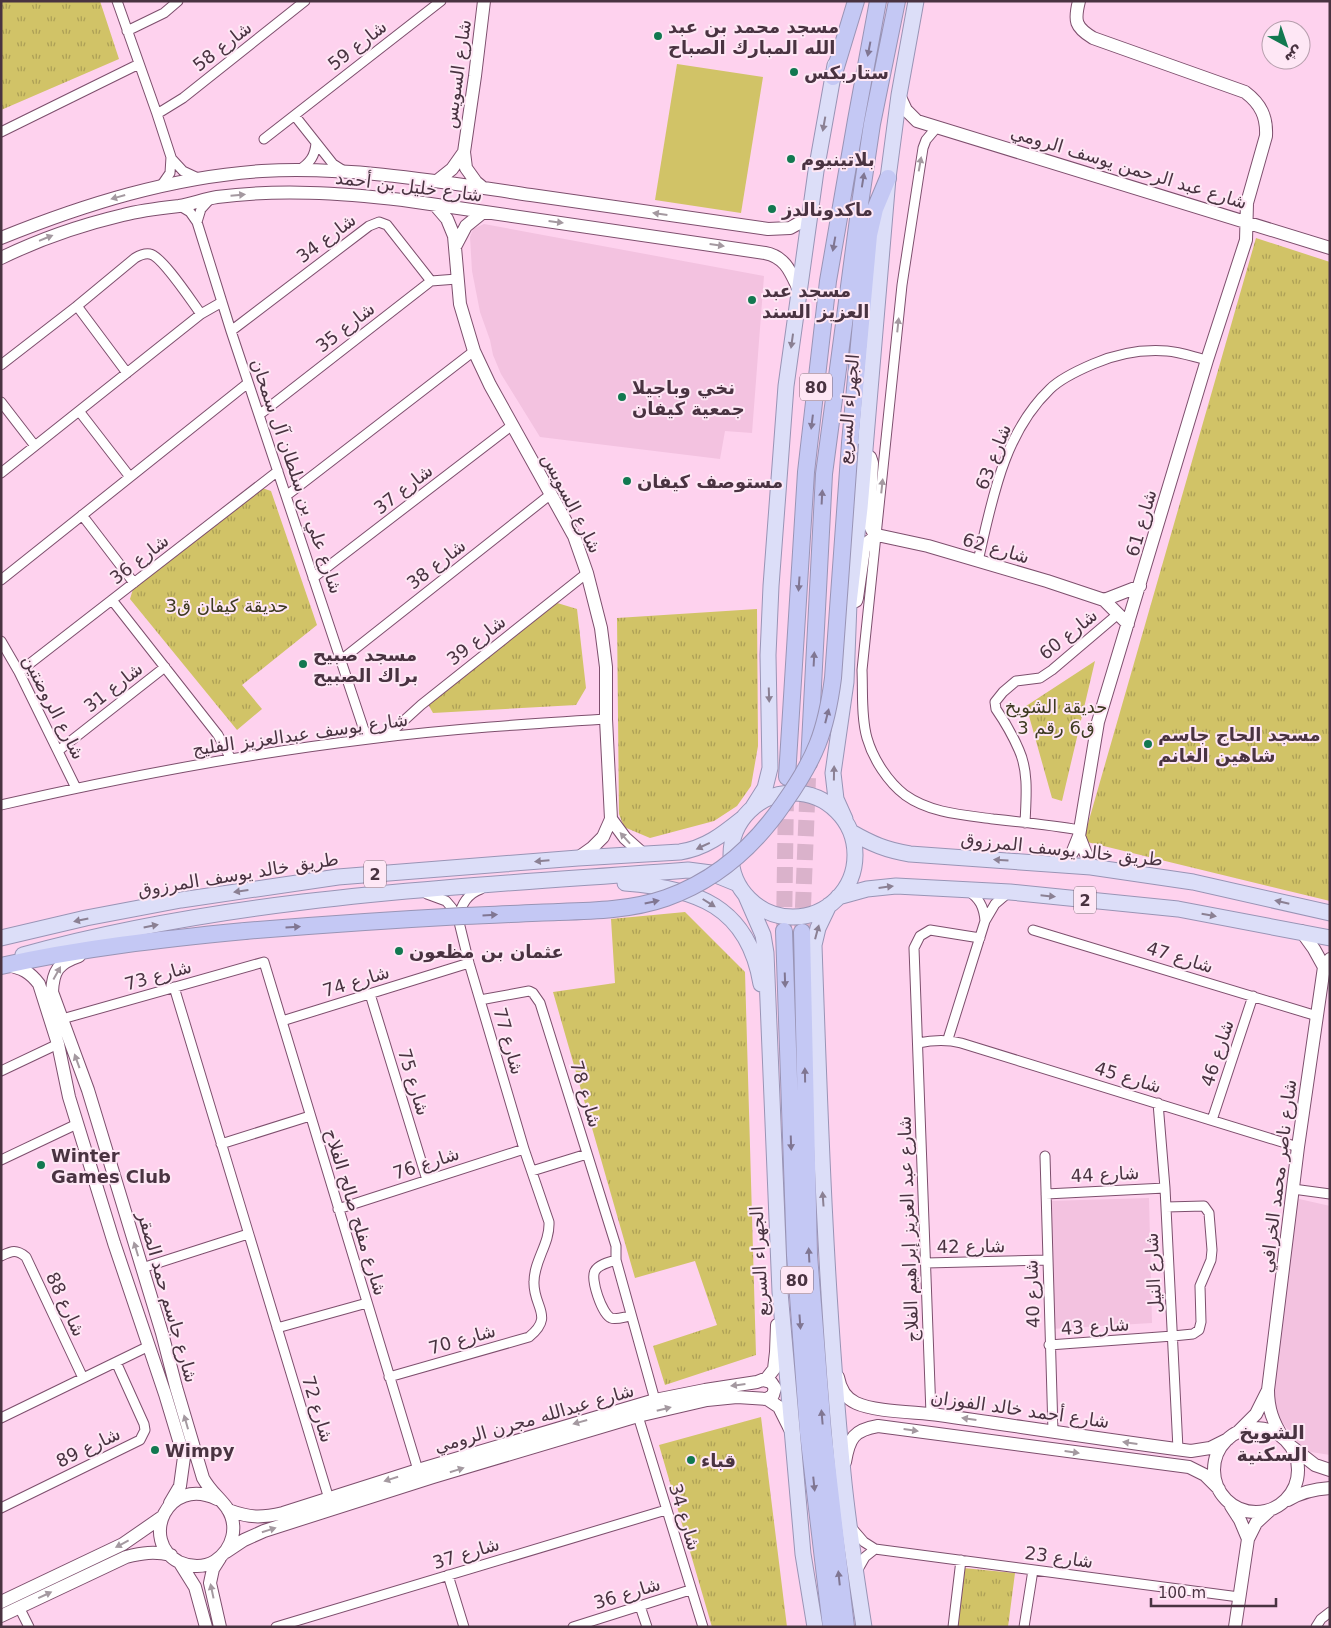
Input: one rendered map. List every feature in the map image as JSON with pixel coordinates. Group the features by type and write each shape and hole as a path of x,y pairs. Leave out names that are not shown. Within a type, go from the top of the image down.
{"highway":[{"path":"832,77 856,1"},
{"name":"الجهراء السريع","path":"786,777 806,472 828,281 878,1"},
{"name":"الجهراء السريع","path":"808,778 824,474 861,195 872,124 897,1"},
{"path":"3,964 121,944 244,930 389,920 586,911 626,907 665,899 699,884 722,869 748,848 769,825 804,773 822,735 830,704 850,443 869,235 875,209 888,178"},
{"name":"الجهراء السريع","path":"784,932 795,1254 808,1432 831,1627"},
{"name":"80","path":"802,932 809,1255 823,1430 846,1627"}],"main road":[{"path":"834,901 818,912 805,916 779,915 761,908 742,890 733,871 731,857 732,843 736,830 765,788 770,768 768,655 771,586 786,386 832,77 848,1"},
{"name":"الجهراء السريع","path":"848,826 836,799 833,773 846,682 849,603 892,140 916,1"},
{"path":"748,813 768,798 784,793 802,793 818,798 833,807 848,826 855,845 855,859 850,880 834,901 818,928 814,945 822,1176 834,1360 843,1474 864,1627"},
{"name":"طريق خالد يوسف المرزوق","path":"1,938 86,918 181,900 338,877 680,852 698,848 715,839 748,813"},
{"name":"طريق خالد يوسف المرزوق","path":"848,826 874,845 890,851 1091,867 1194,882 1330,913"},
{"name":"طريق خالد يوسف المرزوق","path":"3,964 45,949 120,932 292,903 414,891 693,870 711,873 742,890"},
{"path":"224,914 259,902 285,896 343,889 345,883 343,879 338,877"},
{"path":"576,879 647,884 672,888 700,898 724,914 735,924 744,937 756,962 770,1044"},
{"name":"2","path":"834,901 867,889 896,886 963,888 1178,910 1301,931 1330,938"},
{"name":"الجهراء السريع","path":"742,890 763,935 766,953 780,1292 804,1554 815,1627"}],"street":[{"path":"117,1 171,157 170,173 151,196 157,208"},
{"path":"127,31 164,13 178,1"},
{"name":"شارع 58","path":"157,114 182,98 305,1"},
{"name":"شارع 59","path":"264,139 441,1"},
{"name":"شارع السويس","path":"482,187 470,176 466,168 464,152 484,1"},
{"name":"شارع 61","path":"1064,865 1073,851 1080,833 1095,736 1207,360 1246,240 1247,203 1266,136 1265,119 1258,104 1245,92 1093,38 1081,31 1077,26 1076,19 1079,1"},
{"path":"1,132 139,64"},
{"path":"899,95 906,110 918,121"},
{"path":"295,116 333,164 345,172"},
{"path":"892,140 899,126 918,121"},
{"name":"شارع عبد الرحمن يوسف الرومي","path":"918,121 1083,170 1330,248"},
{"path":"849,603 856,601 857,598 865,546 877,535 902,285 913,203 923,148 926,140 937,127"},
{"path":"299,170 312,159 316,143"},
{"name":"شارع السويس","path":"437,182 452,169 464,152"},
{"path":"171,157 183,171 199,179"},
{"name":"شارع خليل بن أحمد","path":"1,238 118,196 158,186 214,176 262,171 299,170 345,172 482,187 768,230 790,228 810,217"},
{"path":"197,222 201,209 220,187 218,179 214,176"},
{"path":"402,200 400,188 408,178"},
{"path":"505,215 512,204 508,191"},
{"name":"شارع خليل بن أحمد","path":"1,258 54,235 124,214 180,206 212,198 309,192 352,194 402,200 765,253 776,256 786,264 799,290"},
{"path":"528,218 524,206 531,195"},
{"name":"شارع السويس","path":"435,205 447,219 454,236 460,304 474,351 512,426 574,536 587,573 601,628 606,667 606,719 611,819"},
{"name":"شارع علي بن سلطان آل سمحان","path":"180,206 190,212 197,222 248,383 367,739"},
{"path":"456,245 466,226 482,213"},
{"name":"شارع 34","path":"231,331 369,226 379,222 387,225 431,281"},
{"path":"765,253 773,242 771,233 768,230"},
{"path":"1,365 142,254 150,254 161,260 201,314"},
{"path":"431,281 457,279"},
{"name":"شارع 35","path":"259,415 431,281"},
{"path":"1,473 201,314 222,302"},
{"path":"77,306 127,373"},
{"path":"286,496 474,351"},
{"name":"شارع 63","path":"978,561 999,477 1009,451 1032,410 1051,388 1082,368 1107,357 1128,352 1168,351 1207,360"},
{"path":"1,580 248,383"},
{"path":"1,402 35,446"},
{"path":"79,411 130,477"},
{"name":"شارع 37","path":"313,578 512,426"},
{"path":"864,454 870,456 872,463 869,523 877,535"},
{"name":"شارع 36","path":"19,672 278,471"},
{"name":"شارع 38","path":"341,660 551,494"},
{"path":"82,515 134,583"},
{"name":"شارع 62","path":"877,535 928,546 1104,600 1128,624"},
{"name":"طريق خالد يوسف المرزوق","path":"877,535 862,670 864,722 867,738 874,757 887,776 905,795 932,808 957,814 1080,833"},
{"name":"39 شارع","path":"387,737 421,705 587,573"},
{"path":"1104,600 1140,586"},
{"name":"شارع 31","path":"112,600 218,736 231,759"},
{"name":"شارع 60","path":"1025,823 1026,783 1022,758 1008,728 996,710 995,702 1016,681 1040,678 1052,670 1118,614"},
{"name":"شارع الروضتين","path":"2,644 19,672 76,788"},
{"name":"شارع 31","path":"58,751 164,667"},
{"name":"شارع يوسف عبدالعزيز الفليج","path":"1,805 76,788 231,759 367,739 498,726 606,719"},
{"path":"578,858 603,837 611,819 625,838 643,854"},
{"path":"1080,833 1091,867"},
{"path":"458,918 462,905 467,898 475,891 493,885"},
{"path":"963,888 980,901 985,921"},
{"name":"شارع 77","path":"414,891 442,898 452,908 458,918 469,963 524,1149 550,1222 548,1240 534,1275 534,1285 542,1320 540,1328"},
{"path":"918,1043 948,1040 985,921 995,904 1010,892"},
{"name":"شارع عبد العزيز إبراهيم الفلاج","path":"931,1414 918,1043 913,955 916,940 930,930 980,938"},
{"name":"شارع 47","path":"1033,930 1317,1016"},
{"name":"شارع ناصر محمد الخرافي","path":"1287,1441 1271,1415 1268,1403 1268,1390 1298,1147 1317,1016 1327,963 1301,931"},
{"name":"شارع جاسم حمد الصقر","path":"121,944 64,962 56,970 52,992 88,1090 151,1296 198,1462 208,1487 217,1499"},
{"name":"شارع 73","path":"62,1019 264,962"},
{"name":"شارع مفلح صالح الفلاح","path":"264,962 418,1470"},
{"name":"شارع 74","path":"282,1021 469,963"},
{"name":"شارع جاسم حمد الصقر","path":"3,964 26,971 39,984 58,1044 69,1097 114,1243 166,1394 184,1457 180,1486 169,1505"},
{"name":"شارع 72","path":"174,987 328,1499"},
{"name":"شارع 78","path":"480,1000 524,990 537,997 540,1003 616,1246 616,1260 630,1316 655,1400"},
{"name":"شارع 75","path":"370,994 427,1180"},
{"name":"شارع 46","path":"1212,1120 1253,996"},
{"name":"شارع 45","path":"948,1040 1298,1147"},
{"path":"1,1071 58,1044"},
{"path":"69,1097 70,1088 76,1082 84,1084 88,1090"},
{"name":"شارع النيل","path":"1158,1103 1165,1188 1178,1449"},
{"path":"221,1144 310,1116"},
{"path":"1,1160 78,1124"},
{"name":"شارع 76","path":"338,1209 524,1149"},
{"path":"532,1172 587,1154"},
{"name":"شارع 40","path":"1045,1156 1053,1431"},
{"name":"شارع 44","path":"1046,1194 1165,1188"},
{"path":"1293,1189 1330,1194"},
{"name":"شارع النيل","path":"1166,1207 1206,1207 1209,1212 1212,1250 1211,1260 1200,1286 1200,1330 1193,1334 1173,1336"},
{"path":"142,1268 248,1234"},
{"name":"شارع 88","path":"1,1256 14,1250 26,1256 83,1378"},
{"path":"616,1260 598,1268 593,1277 602,1309 606,1314 610,1318 616,1319 630,1316"},
{"name":"شارع 42","path":"926,1263 1047,1260"},
{"path":"763,1380 770,1374 776,1362 780,1292"},
{"path":"134,1302 137,1306 144,1308 150,1302 151,1296"},
{"path":"277,1328 367,1303"},
{"name":"شارع 70","path":"389,1377 529,1337 540,1328"},
{"name":"شارع 43","path":"1050,1345 1173,1336"},
{"path":"1,1418 149,1346"},
{"name":"شارع أحمد خالد الفوزان","path":"834,1360 843,1392 857,1404 1178,1449 1201,1450 1220,1444 1232,1436"},
{"name":"شارع 89","path":"1,1508 140,1440 145,1430 144,1424 116,1362"},
{"path":"763,1380 771,1382 775,1388 773,1395 767,1399 779,1407 792,1431"},
{"name":"شارع عبدالله مجرن الرومي","path":"228,1510 242,1515 261,1518 655,1400 763,1380"},
{"name":"شارع ناصر محمد الخرافي","path":"1232,1436 1256,1414 1268,1390"},
{"name":"شارع عبدالله مجرن الرومي","path":"224,1554 244,1540 264,1531 443,1474 638,1416 719,1398 767,1399"},
{"path":"878,1426 874,1424 871,1417 872,1412 880,1408"},
{"name":"شارع 34","path":"638,1416 702,1627"},
{"name":"شارع أحمد خالد الفوزان","path":"843,1474 847,1448 854,1435 868,1428 878,1426 1189,1468 1205,1475 1219,1489"},
{"path":"1248,1539 1240,1520 1219,1489 1214,1470 1216,1458 1221,1448 1232,1436 1248,1429 1260,1428 1272,1431 1315,1465 1330,1470"},
{"path":"1098,1455 1106,1451 1107,1446 1105,1441 1101,1439"},
{"path":"1235,1627 1248,1539 1256,1523 1287,1500 1296,1485 1297,1461 1295,1453 1287,1441"},
{"path":"1229,1502 1241,1510 1251,1512 1274,1508 1298,1494 1311,1490 1330,1488"},
{"path":"2,1598 124,1544 162,1516 169,1505 177,1498 187,1494 202,1493 217,1499 228,1510 234,1531 231,1542 213,1570 210,1583 220,1627"},
{"name":"شارع 37","path":"276,1627 666,1510"},
{"path":"162,1516 160,1527 164,1547 195,1587 206,1627"},
{"path":"850,1526 858,1537 875,1549 860,1563 856,1576"},
{"name":"شارع 23","path":"875,1549 1239,1598"},
{"path":"1,1616 126,1557 144,1552 159,1552 191,1566 201,1566 212,1563 224,1554"},
{"path":"953,1627 961,1560"},
{"path":"1024,1627 1033,1570"},
{"path":"448,1575 464,1627"},
{"name":"شارع 36","path":"573,1627 690,1590"},
{"path":"640,1606 647,1627"},
{"path":"19,1608 29,1627"},
{"path":"1316,1627 1321,1619 1330,1612"}],"shaded area":[{"path":"484,224 764,276 752,433 725,431 720,459 540,437 501,374 480,312 472,271 470,237 473,229"},
{"path":"1149,1198 1152,1323 1051,1329 1048,1201"},
{"path":"1295,1198 1330,1206 1330,1455 1311,1452 1300,1445 1278,1417 1270,1403"}],"green space":[{"path":"1,1 100,1 119,59 1,110"},
{"path":"677,64 763,77 741,213 655,200"},
{"path":"1256,238 1330,262 1330,901 1083,841"},
{"name":"حديقة كيفان ق3","path":"262,488 271,491 317,625 242,685 262,709 237,730 130,599 133,589"},
{"path":"554,602 577,609 586,688 576,705 433,713 428,704"},
{"path":"757,609 758,746 751,786 737,806 714,821 650,838 624,827 619,814 617,618"},
{"name":"حديقة الشويخ ق6 رقم 3","path":"1095,661 1062,801 1052,798 1029,716 1023,708"},
{"path":"685,912 745,972 756,1355 665,1385 653,1346 717,1325 695,1261 635,1278 553,992 615,983 611,919"},
{"path":"761,1417 787,1627 712,1627 659,1445"},
{"path":"963,1568 1015,1573 1008,1627 957,1627"}],"tunnel":[{"path":"802,932 808,778"},
{"path":"784,931 786,794"}],"place":[{"name":"مسجد محمد بن عبد الله المبارك الصباح","path":"658,36"},
{"name":"ستاربكس","path":"794,72"},
{"name":"بلاتينيوم","path":"791,159"},
{"name":"ماكدونالدز","path":"772,209"},
{"name":"مسجد عبد العزيز السند","path":"752,300"},
{"name":"نخي وباجيلا جمعية كيفان","path":"622,397"},
{"name":"مستوصف كيفان","path":"627,481"},
{"name":"مسجد صبيح براك الصبيح","path":"303,664"},
{"name":"مسجد الحاج جاسم شاهين الغانم","path":"1148,744"},
{"name":"عثمان بن مظعون","path":"399,951"},
{"name":"Winter Games Club","path":"41,1165"},
{"name":"Wimpy","path":"155,1450"},
{"name":"قباء","path":"691,1460"}],"district":[{"name":"الشويخ السكنية","path":"1272,1443"}]}
